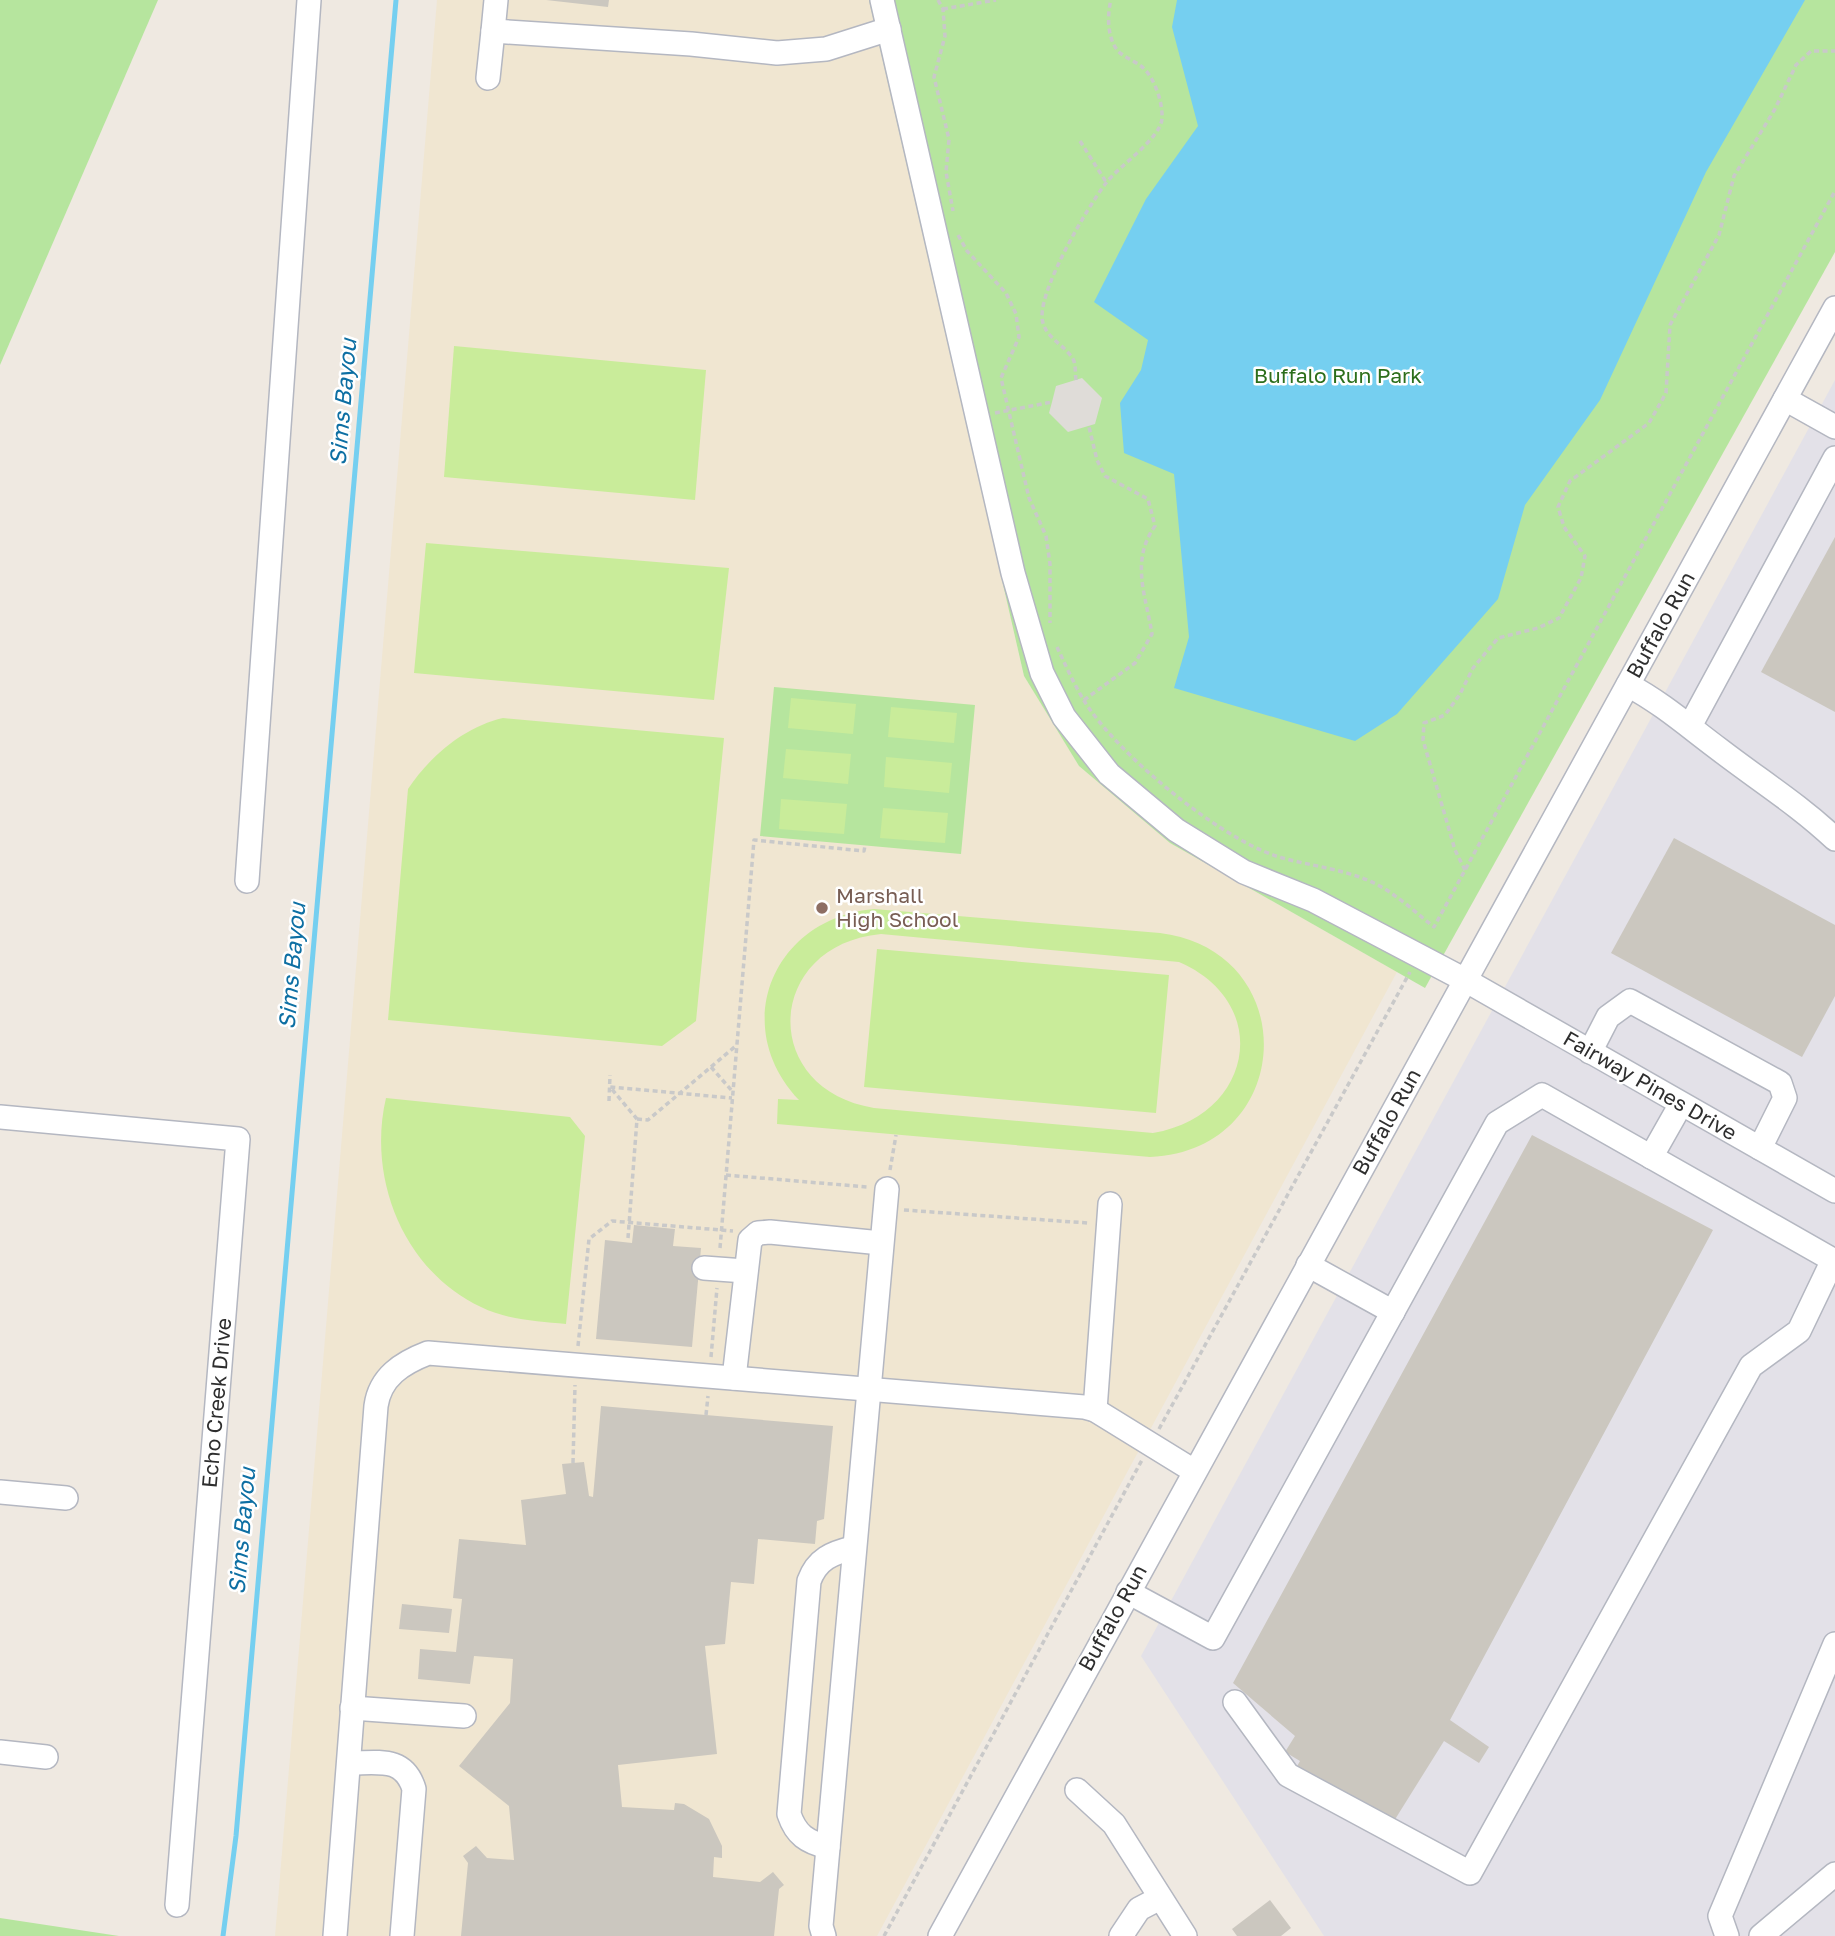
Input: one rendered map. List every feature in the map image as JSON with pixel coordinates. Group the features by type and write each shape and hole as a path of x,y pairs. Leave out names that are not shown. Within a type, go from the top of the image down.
{"street":[{"path":"247,881 309,0"},
{"path":"488,78 496,0"},
{"name":"Fairway Pines Drive","path":"882,0 1013,573 1042,673 1064,717 1109,774 1135,799 1176,830 1244,872 1313,900 1465,981 1835,1191"},
{"path":"494,31 691,44 777,53 826,49 889,29"},
{"name":"Buffalo Run","path":"940,1936 1835,308"},
{"path":"1785,398 1835,427"},
{"path":"1690,726 1835,458"},
{"path":"1628,685 1660,702 1804,810 1835,839"},
{"path":"1590,1052 1608,1017 1630,1001 1780,1083 1785,1098 1760,1148"},
{"path":"1128,1592 1213,1638 1497,1123 1542,1095 1834,1259 1799,1331 1751,1366 1469,1874 1288,1774 1236,1702"},
{"path":"1651,1157 1681,1104"},
{"name":"Echo Creek Drive","path":"0,1117 238,1139 177,1905"},
{"path":"824,1936 821,1926 886,1199"},
{"path":"1095,1410 1109,1214"},
{"path":"734,1378 750,1240 758,1233 770,1232 881,1243"},
{"path":"1308,1265 1392,1312"},
{"path":"711,1268 746,1271"},
{"path":"335,1936 376,1406 382,1387 404,1363 428,1353 1095,1410 1194,1471"},
{"path":"0,1492 66,1498"},
{"path":"828,1847 810,1842 802,1836 793,1826 789,1814 807,1595 813,1570 831,1553 853,1548"},
{"path":"1727,1936 1720,1916 1827,1688 1835,1644"},
{"path":"352,1708 464,1716"},
{"path":"0,1752 46,1757"},
{"path":"349,1763 386,1763 403,1768 410,1776 414,1789 402,1936"},
{"path":"1077,1790 1114,1824 1185,1936"},
{"path":"1761,1936 1835,1874"},
{"path":"1121,1936 1139,1909 1160,1898"}],"path":[{"path":"938,0 943,9 945,36 934,77 949,139 946,172 955,222"},
{"path":"943,9 996,0"},
{"path":"1076,380 1074,360 1049,335 1042,320 1043,307 1057,268 1085,214 1107,182 1154,136 1162,121 1153,82 1144,68 1118,51 1112,40 1108,23 1111,0"},
{"path":"1465,870 1455,850 1423,740 1424,723 1445,715 1460,694 1473,668 1498,638 1538,628 1559,618 1580,578 1585,556 1564,527 1558,507 1570,481 1649,423 1666,393 1670,325 1719,234 1734,176 1774,109 1796,65 1811,51 1835,51"},
{"path":"1080,141 1107,182"},
{"path":"1052,636 1084,700 1128,752 1192,807 1248,843 1276,856 1346,872 1376,884 1434,927 1835,191"},
{"path":"957,234 967,251 1006,293 1016,314 1018,337 1000,377 1029,498 1046,536 1051,564 1048,607 1051,626"},
{"path":"977,417 1052,401"},
{"path":"1084,700 1135,663 1153,634 1139,569 1141,552 1155,526 1148,499 1105,476 1097,460 1089,426"},
{"path":"706,1415 711,1268 722,1230 754,840 864,851 865,846"},
{"path":"637,1119 648,1120 737,1045"},
{"path":"711,1067 733,1092"},
{"path":"609,1101 610,1075"},
{"path":"610,1087 732,1098"},
{"path":"610,1087 637,1119 628,1238"},
{"path":"886,1199 896,1135"},
{"path":"726,1175 886,1199 1109,1214"},
{"path":"573,1463 576,1365 589,1239 612,1221 722,1230 743,1233 750,1240"}],"shaded area":[{"name":"Marshall High School","path":"437,0 869,0 1024,676 1079,766 1170,843 1397,972 877,1936 275,1936"},
{"path":"1082,378 1102,398 1095,424 1068,432 1049,413 1056,386"},
{"path":"1835,380 1835,1936 1324,1936 1141,1656"}],"green space":[{"path":"0,0 158,0 0,365"},
{"name":"Buffalo Run Park","path":"869,0 1835,0 1835,252 1425,988 1170,843 1079,766 1024,676"},
{"path":"454,346 706,370 695,500 444,477"},
{"path":"426,543 729,568 714,700 414,673"},
{"path":"774,687 975,705 961,854 760,836"},
{"path":"791,698 856,704 853,734 788,728"},
{"path":"891,707 957,713 954,743 888,737"},
{"path":"503,718 724,738 696,1021 662,1046 388,1020 408,789 437,754 449,744 475,728"},
{"path":"786,749 851,754 848,784 783,778"},
{"path":"886,757 952,763 949,793 884,787"},
{"path":"781,799 847,804 844,834 779,829"},
{"path":"883,808 948,813 945,843 880,838"},
{"path":"874,909 1160,933 1207,948 1240,975 1259,1010 1264,1050 1255,1088 1233,1122 1198,1146 1150,1157 777,1124 778,1099 799,1100 778,1071 767,1040 765,1009 772,980 788,954 810,932 839,917","holes":["881,934 1179,962 1209,980 1229,1004 1239,1030 1239,1056 1230,1082 1213,1105 1187,1122 1153,1133 874,1108 836,1096 810,1074 795,1047 791,1018 797,989 815,963 843,944"]},
{"path":"877,949 1169,975 1156,1113 864,1087"},
{"path":"386,1098 570,1117 585,1136 566,1324 501,1315 454,1291 431,1271 412,1246 387,1190 381,1129"},
{"path":"0,1918 119,1936 0,1936"}],"water":[{"path":"1177,0 1805,0 1706,172 1600,400 1525,505 1498,599 1397,714 1355,741 1174,688 1189,637 1174,474 1124,453 1120,403 1141,370 1148,340 1094,302 1146,199 1198,126 1172,27"}],"building":[{"path":"546,0 609,0 608,7"},
{"path":"1835,537 1835,712 1761,672"},
{"path":"1674,838 1835,925 1835,996 1802,1057 1611,953"},
{"path":"1532,1135 1713,1230 1450,1720 1489,1747 1479,1763 1444,1741 1389,1829 1295,1770 1300,1761 1285,1752 1295,1736 1233,1683"},
{"path":"634,1225 675,1229 673,1246 701,1248 692,1347 596,1339 605,1240 632,1243"},
{"path":"601,1406 833,1426 824,1519 817,1521 815,1544 758,1539 754,1584 731,1582 725,1644 705,1646 717,1754 618,1765 622,1807 674,1810 675,1803 684,1804 709,1819 722,1846 722,1858 714,1857 713,1877 760,1882 773,1872 784,1885 779,1889 774,1936 461,1936 468,1863 463,1856 476,1846 487,1858 514,1860 509,1806 459,1766 510,1703 513,1659 474,1656 470,1684 418,1679 420,1649 456,1652 462,1599 453,1598 459,1539 526,1545 521,1500 566,1494 562,1464 584,1462 589,1496 593,1497"},
{"path":"402,1604 452,1609 449,1633 399,1629"},
{"path":"1270,1900 1291,1928 1281,1936 1237,1936 1232,1929"}],"waterway":[{"name":"Sims Bayou","path":"223,1936 236,1836 396,0"}],"place":[{"name":"Marshall High School","path":"822,908"}]}
